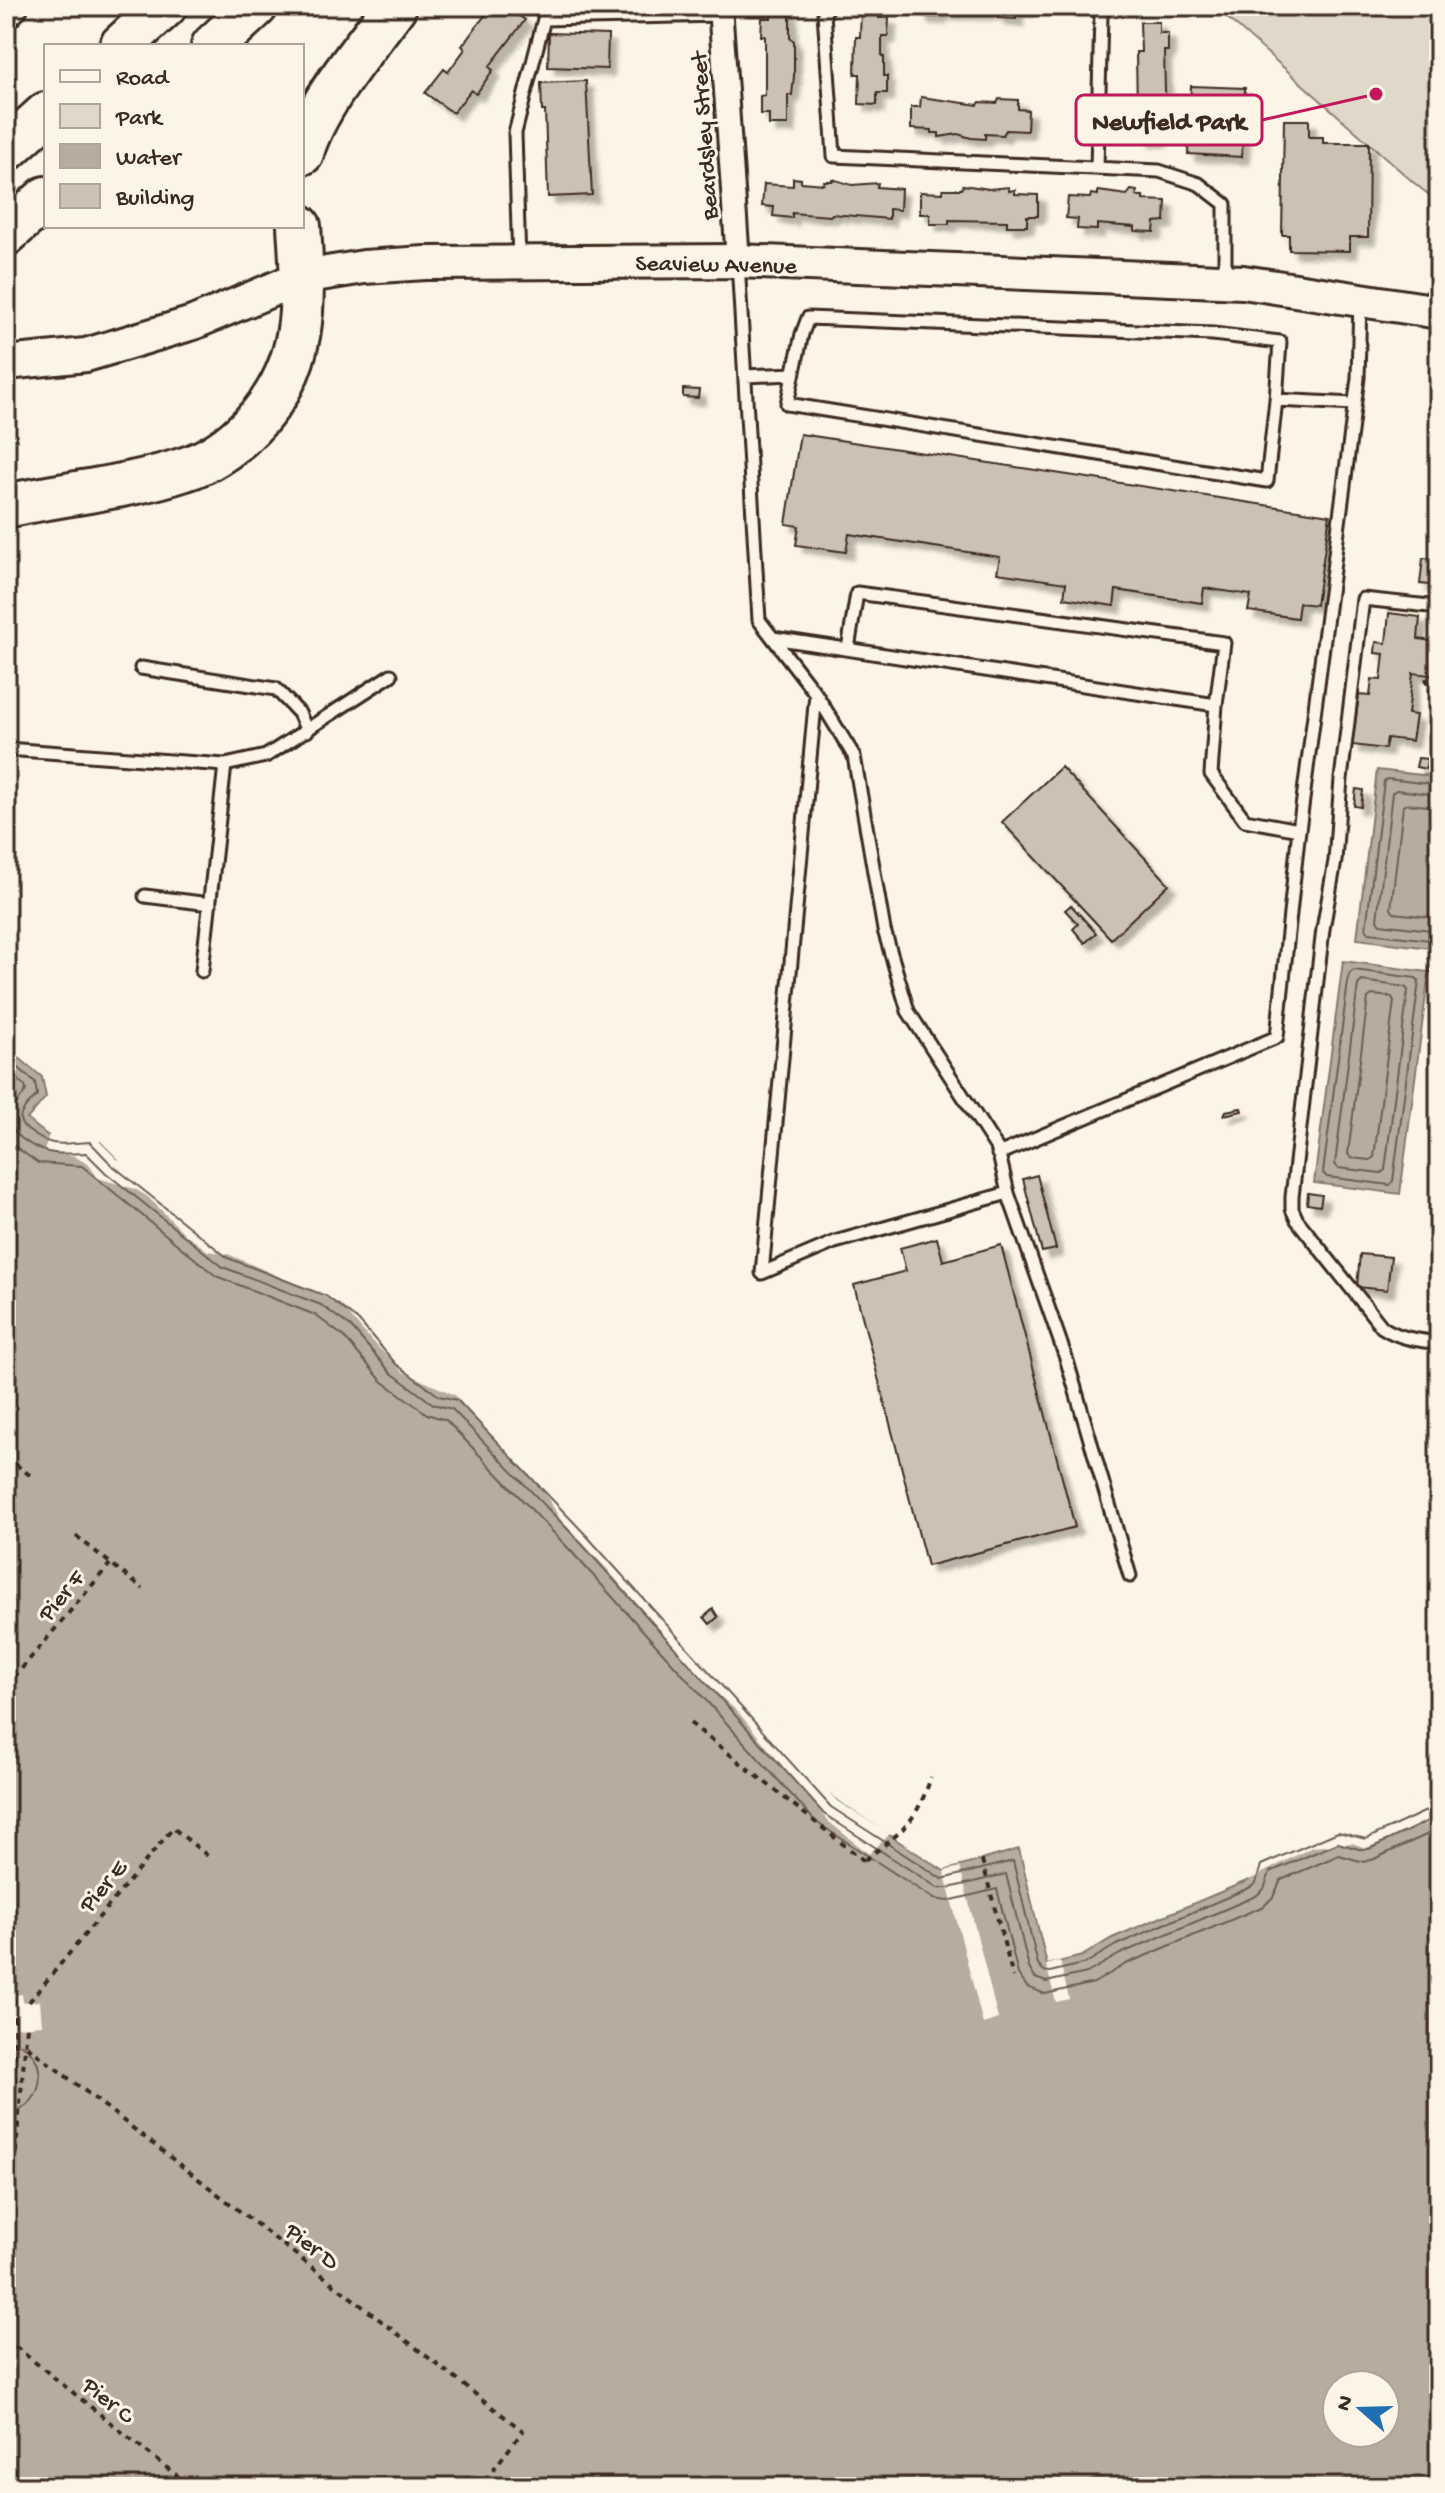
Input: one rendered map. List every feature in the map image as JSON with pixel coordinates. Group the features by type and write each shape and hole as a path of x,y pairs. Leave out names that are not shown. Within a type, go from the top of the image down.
{"highway":[{"path":"123,44 165,6"},
{"path":"215,44 256,6"},
{"path":"304,148 323,109 395,6"},
{"path":"6,150 44,116"},
{"path":"6,234 44,200"},
{"path":"6,506 181,470 204,461 233,443 268,406 287,377 300,333 302,277 299,228"}],"street":[{"path":"6,11 11,6"},
{"name":"Beardsley Street","path":"720,10 738,261"},
{"name":"Seaview Avenue","path":"6,363 86,355 193,323 302,277 364,267 519,262 738,261 1225,281 1439,312"}],"lane":[{"path":"829,6 824,13 834,156 1159,171 1199,184 1225,204 1225,281"},
{"path":"1093,6 1101,15 1097,168"},
{"path":"519,262 515,133 544,19 720,10"},
{"path":"738,261 759,620 816,694 854,756 884,930 908,1011 958,1085 998,1154 1008,1193 1067,1361 1130,1576"},
{"path":"998,1154 1277,1037 1299,830 1354,404 1360,300"},
{"path":"808,318 1213,334 1280,342 1276,400 1267,481 787,404 808,318"},
{"path":"745,376 793,374"},
{"path":"1276,400 1354,404"},
{"path":"848,649 857,593 1224,643 1211,774 1245,820 1299,830"},
{"path":"1439,607 1363,599 1341,779 1335,861 1323,929 1292,1197 1292,1209 1297,1220 1382,1327 1407,1339 1439,1343"},
{"path":"773,638 1216,705"},
{"path":"141,668 276,689 299,713 307,731"},
{"path":"6,749 225,765 266,756 391,675"},
{"path":"816,694 762,1273 835,1242 1008,1193"},
{"path":"202,971 225,765"},
{"path":"145,896 210,904"}],"path":[{"path":"1426,678 1439,722"},
{"path":"6,1457 31,1476"},
{"path":"76,1536 143,1589"},
{"name":"Pier F","path":"6,1687 110,1564"},
{"path":"690,1723 866,1862 912,1821 931,1777"},
{"name":"Pier E","path":"29,2002 173,1828 209,1857"},
{"path":"982,1860 1013,1977"},
{"path":"6,1938 14,2012 15,2085 6,2085"},
{"path":"6,2260 27,2026"},
{"name":"Pier D","path":"27,2046 523,2431 482,2484"},
{"name":"Pier C","path":"6,2339 191,2487"},
{"path":"6,2356 14,2346"}],"green space":[{"path":"1214,6 1439,6 1439,203 1413,182"}],"water":[{"path":"1377,770 1439,777 1439,949 1357,939"},
{"path":"1343,961 1429,972 1400,1194 1314,1183"},
{"path":"6,1047 42,1077 46,1097 27,1119 47,1135 73,1136 100,1142 233,1252 330,1289 401,1358 443,1389 460,1392 592,1529 837,1801 944,1871 1019,1849 1047,1965 1082,1956 1112,1938 1249,1880 1253,1860 1363,1832 1439,1796 1439,2487 6,2487 6,2098 10,2079 6,2013"},
{"path":"1439,1225 1439,1326 1427,1325"}],"pier":[{"path":"93,1129 100,1142 117,1159 127,1162 235,1249 332,1285 366,1311 404,1355 445,1385 462,1389 595,1526 813,1768 837,1801 890,1834 869,1854 828,1821 739,1713 699,1677 561,1520 541,1487 455,1395 403,1372 340,1304 228,1254 208,1251 135,1189 98,1178 89,1165 74,1156 44,1151 50,1131"},
{"path":"1439,1792 1439,1819 1366,1848 1352,1843 1312,1847 1249,1880 1247,1871 1251,1856 1337,1819 1363,1827"},
{"path":"960,1867 998,2019 983,2024 944,1871"},
{"path":"1060,1961 1069,1999 1056,2002 1046,1965"},
{"path":"22,1994 23,2002 40,2001 42,2025 7,2028 6,1996"}],"building":[{"path":"492,6 506,6 525,20 489,67 493,70 476,94 471,90 453,113 425,93 444,69 448,72 465,49 462,46"},
{"path":"910,6 1027,6 1027,9 1016,9 1016,19 998,18 998,13 959,12 939,13 938,17 921,16 921,7"},
{"path":"861,7 879,7 879,18 889,18 888,36 882,36 887,93 877,93 877,105 859,104 860,74 855,74"},
{"path":"771,8 790,8 794,76 792,95 788,95 788,125 769,125 769,114 760,114 760,96 765,95 762,18 771,18"},
{"path":"1140,22 1159,22 1159,33 1168,33 1168,51 1164,51 1165,90 1171,128 1161,128 1161,139 1143,140 1142,110 1137,110 1136,52 1141,52"},
{"path":"549,33 608,35 607,69 548,67"},
{"path":"586,81 592,195 548,197 541,83"},
{"path":"1191,86 1245,88 1242,157 1188,154"},
{"path":"921,97 978,105 980,102 997,103 999,99 1018,100 1018,109 1028,110 1027,131 1006,130 1003,135 985,134 985,139 958,134 939,137 939,133 932,133 932,130 911,129 911,107 920,107"},
{"path":"1284,120 1309,120 1309,137 1323,137 1323,143 1369,143 1368,237 1350,237 1350,251 1289,250 1289,235 1282,235"},
{"path":"793,178 801,179 801,182 824,184 824,181 832,179 852,185 878,183 877,187 901,189 900,210 889,209 889,219 832,214 792,213 792,218 773,216 774,207 762,206 764,184 793,186"},
{"path":"963,185 989,189 1009,187 1009,191 1015,190 1015,194 1038,195 1038,216 1027,216 1027,226 1007,226 1007,221 949,220 949,224 930,224 930,214 920,214 920,192 943,193 943,189 962,189"},
{"path":"1131,190 1137,191 1136,196 1143,196 1143,200 1166,201 1165,221 1155,222 1154,232 1097,224 1097,230 1077,229 1078,219 1066,218 1068,197 1090,198 1091,194 1098,195 1098,191 1127,195"},
{"path":"683,389 699,390 698,398 683,397"},
{"path":"800,434 1330,515 1316,605 1299,603 1297,618 1248,611 1251,595 1204,588 1202,603 1116,590 1114,606 1064,598 1066,583 997,573 1000,557 849,534 846,552 796,545 799,526 786,524"},
{"path":"1439,524 1439,586 1420,584 1423,558 1435,559"},
{"path":"1389,613 1420,617 1418,639 1439,642 1439,676 1413,673 1408,714 1416,715 1412,741 1387,738 1385,749 1352,745 1359,695 1370,696 1372,679 1381,680 1384,654 1375,653 1376,642 1386,643"},
{"path":"1418,758 1427,759 1426,769 1416,767"},
{"path":"1061,767 1169,884 1111,939 1002,822"},
{"path":"1356,789 1363,790 1361,807 1354,806"},
{"path":"1071,905 1096,933 1085,943 1073,929 1078,924 1065,910"},
{"path":"1431,960 1439,961 1439,973 1429,972"},
{"path":"1241,1108 1242,1111 1224,1115 1226,1111"},
{"path":"1037,1175 1056,1249 1042,1252 1023,1179"},
{"path":"1308,1193 1322,1195 1320,1206 1307,1204"},
{"path":"937,1238 943,1261 1001,1245 1075,1527 927,1566 854,1285 906,1271 900,1248"},
{"path":"1360,1254 1391,1257 1387,1290 1357,1287"},
{"path":"713,1609 718,1617 710,1624 704,1617"}],"ferry route":[{"path":"1433,2487 1439,2484"}],"place":[{"name":"Newfield Park","path":"1376,94"}]}
